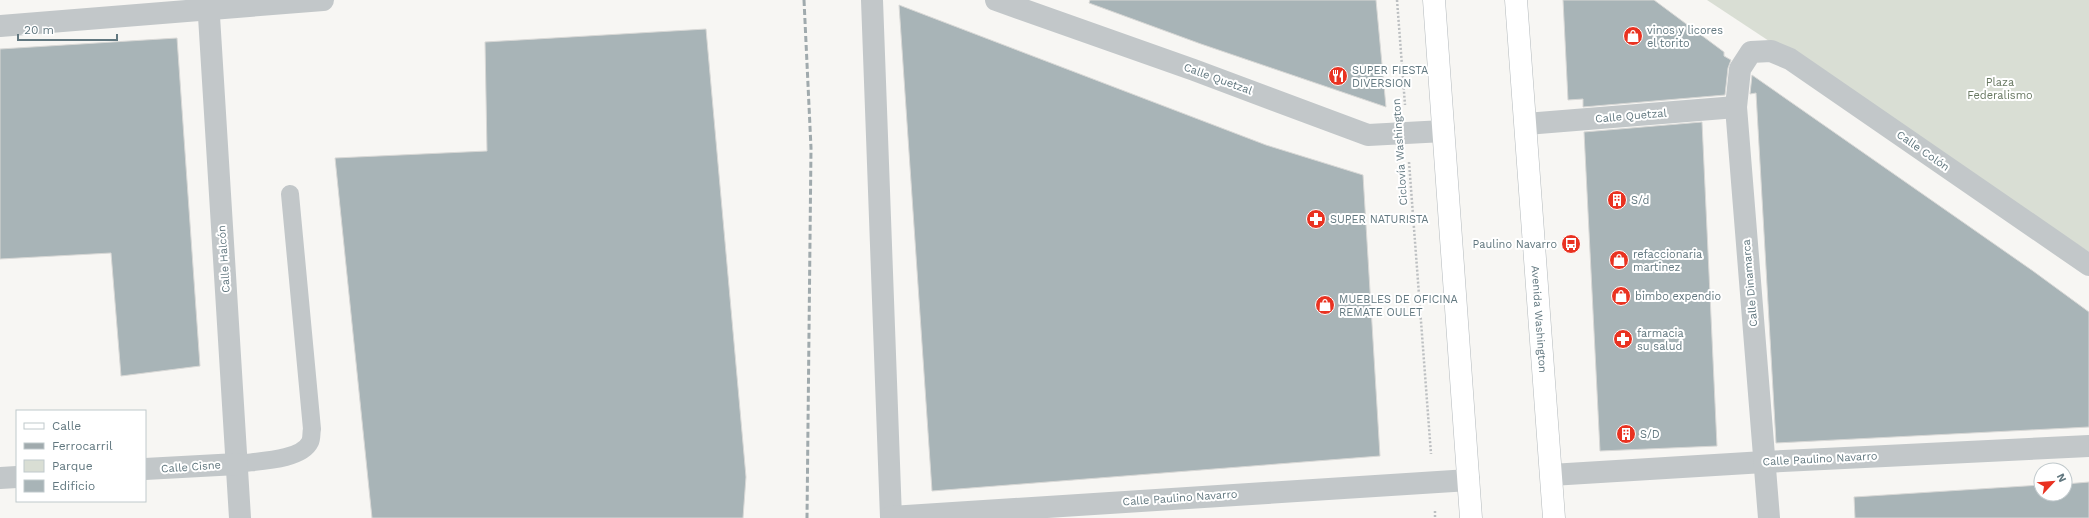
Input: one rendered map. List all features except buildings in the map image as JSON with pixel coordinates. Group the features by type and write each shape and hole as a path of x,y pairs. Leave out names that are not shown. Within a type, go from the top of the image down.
{"main road":[{"path":"1434,0 1471,518"},
{"name":"Avenida Washington","path":"1516,0 1554,518"}],"street":[{"path":"0,26 208,5 323,0"},
{"path":"872,0 891,517"},
{"name":"Calle Quetzal","path":"996,0 1194,70 1368,135 1444,131"},
{"name":"Calle Halcón","path":"208,5 240,518"},
{"name":"Calle Colón","path":"1751,52 1771,51 1790,60 2089,265"},
{"name":"Calle Dinamarca","path":"1751,52 1740,69 1736,107 1769,518"},
{"name":"Calle Quetzal","path":"1526,124 1736,107"},
{"name":"Calle Paulino Navarro","path":"1551,475 1764,462 2089,446"},
{"name":"Calle Cisne","path":"146,469 237,464"},
{"path":"0,478 16,477"},
{"name":"Calle Paulino Navarro","path":"891,517 1469,480"}],"lane":[{"path":"237,464 291,456 302,451 310,442 312,429 290,194"}],"path":[{"name":"Ciclovía Washington","path":"1397,0 1435,518"}],"green space":[{"name":"Plaza Federalismo","path":"1707,0 2089,0 2089,252"}],"railway":[{"path":"804,0 811,148 807,518"}],"place":[{"name":"vinos y licores el torito","path":"1633,36"},
{"name":"SUPER FIESTA DIVERSION","path":"1338,76"},
{"name":"S/d","path":"1617,200"},
{"name":"SUPER NATURISTA","path":"1316,219"},
{"name":"Paulino Navarro","path":"1571,244"},
{"name":"refaccionaria martinez","path":"1619,260"},
{"name":"bimbo expendio","path":"1621,296"},
{"name":"MUEBLES DE OFICINA REMATE OULET","path":"1325,305"},
{"name":"farmacia su salud","path":"1623,339"},
{"name":"S/D","path":"1626,434"}]}
